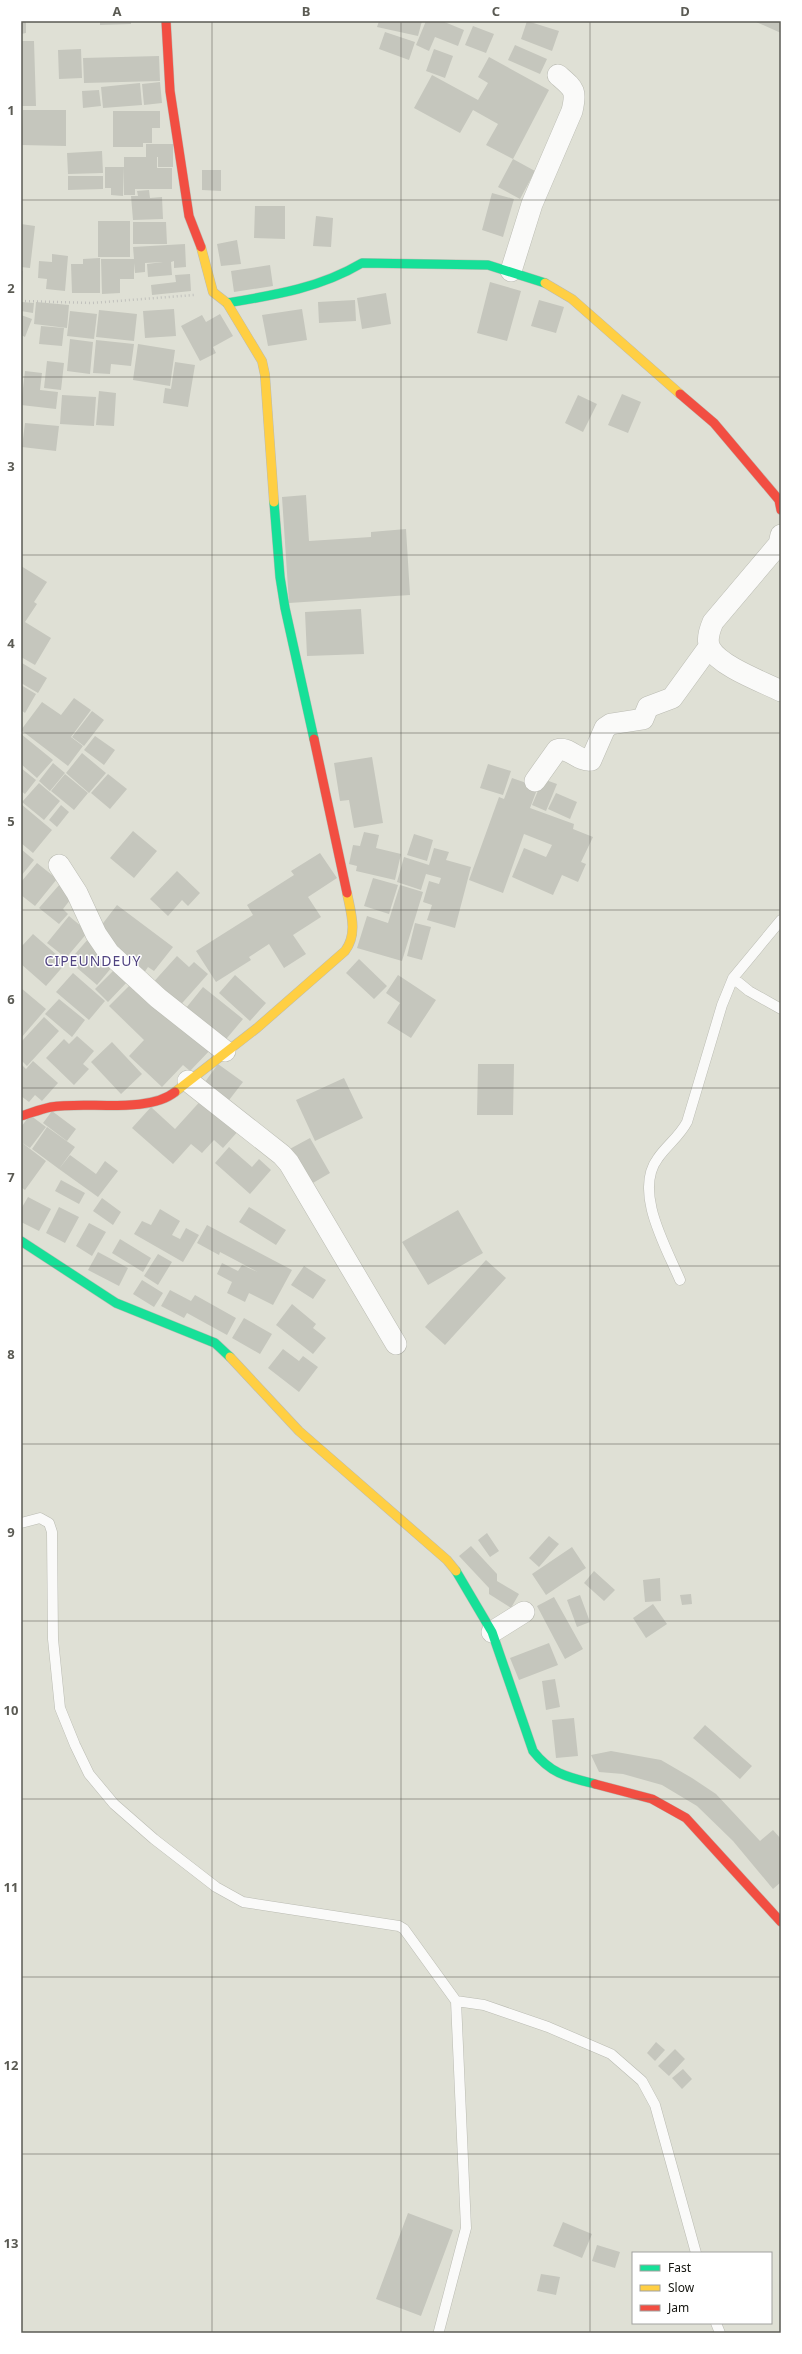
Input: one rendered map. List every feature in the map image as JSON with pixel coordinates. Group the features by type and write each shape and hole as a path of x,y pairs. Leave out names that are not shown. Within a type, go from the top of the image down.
{"street":[{"path":"21,1116 51,1107 142,1104 159,1101 170,1096 225,1051 257,1028 345,951 351,943 353,925 328,800 285,608 280,577 265,375 262,361 227,303 213,292 201,248 189,216 179,160 170,91 166,21"},
{"path":"511,270 532,204 572,111 575,97 573,88 558,75"},
{"path":"227,303 320,285 348,272 362,263 488,265 511,270 544,282 572,299 714,423 779,500 781,510"},
{"path":"781,535 779,544 713,622 710,630 710,647 714,654 723,661 781,691"},
{"path":"535,781 557,750 564,749 583,760 590,760 605,728 611,724 643,718 648,707 672,698 710,647"},
{"path":"59,865 77,893 96,934 109,953 158,998 225,1051"},
{"path":"188,1081 282,1155 289,1164 396,1344"},
{"path":"21,1241 116,1304 214,1343 226,1351 299,1431 447,1560 460,1577 492,1632 533,1751 544,1765 562,1776 652,1800 686,1818 781,1922"},
{"path":"492,1632 524,1612"}],"lane":[{"path":"680,1280 653,1218 649,1194 649,1179 657,1158 680,1135 687,1122 722,1005 733,978 781,920"},
{"path":"733,978 749,991 781,1009"},
{"path":"21,1523 40,1518 49,1523 52,1532 53,1638 60,1708 89,1774 114,1804 154,1839 216,1887 243,1902 399,1926 404,1929 456,2001 466,2228 439,2331"},
{"path":"456,2001 484,2005 548,2027 611,2054 642,2081 654,2105 696,2252"}],"path":[{"path":"21,301 92,303 213,292"}],"building":[{"path":"21,21 26,21 26,33 21,34"},
{"path":"100,21 131,21 131,24 100,25"},
{"path":"379,21 422,21 418,36 377,27"},
{"path":"426,21 442,21 464,30 458,46 435,37 429,51 416,45"},
{"path":"527,21 559,31 552,51 521,39"},
{"path":"754,21 781,21 781,33"},
{"path":"473,26 494,34 486,53 465,45"},
{"path":"385,32 415,42 409,60 379,49"},
{"path":"21,41 34,41 36,106 21,106"},
{"path":"515,45 547,59 540,74 508,60"},
{"path":"81,49 82,78 59,79 58,50"},
{"path":"434,49 453,56 445,78 426,71"},
{"path":"159,56 160,81 84,83 83,58"},
{"path":"489,57 549,90 513,159 486,145 498,124 473,110 460,133 414,108 432,75 478,100 488,83 478,77"},
{"path":"160,82 162,103 144,105 142,84"},
{"path":"140,83 142,105 103,108 101,87"},
{"path":"99,90 101,106 83,108 82,91"},
{"path":"23,110 66,110 66,146 21,145"},
{"path":"113,111 160,111 160,128 152,128 152,143 143,143 143,147 113,147"},
{"path":"146,144 173,144 173,167 158,167 158,157 146,157"},
{"path":"102,151 103,173 68,174 67,153"},
{"path":"124,157 157,157 157,168 172,168 172,189 135,189 135,195 124,195"},
{"path":"513,159 535,171 520,199 498,187"},
{"path":"105,167 124,167 123,196 111,195 111,188 105,188"},
{"path":"202,170 221,170 221,191 202,190"},
{"path":"68,176 103,176 103,189 68,190"},
{"path":"149,190 150,198 162,197 163,219 133,220 131,196 138,196 137,191"},
{"path":"492,193 514,199 503,237 482,230"},
{"path":"255,206 285,206 285,239 254,238"},
{"path":"316,216 333,218 331,247 313,246"},
{"path":"98,221 130,221 130,257 98,257"},
{"path":"133,222 166,222 167,244 133,244"},
{"path":"21,224 35,226 30,268 21,267"},
{"path":"237,240 241,264 221,266 217,244"},
{"path":"185,244 186,267 174,268 174,261 171,262 172,275 148,277 147,264 163,262 145,263 145,272 135,273 134,263 134,279 120,279 120,293 102,294 101,259 134,259 133,247"},
{"path":"52,254 68,256 65,291 46,289 47,279 38,278 39,261 52,262"},
{"path":"100,258 100,293 72,293 71,264 83,264 83,259"},
{"path":"270,265 273,286 234,292 231,271"},
{"path":"21,270 23,271 22,289 21,289"},
{"path":"190,274 191,291 152,295 151,285 176,282 175,275"},
{"path":"490,282 521,291 507,341 477,333"},
{"path":"386,293 391,324 362,329 357,298"},
{"path":"355,300 356,321 319,323 318,302"},
{"path":"539,300 564,307 556,333 531,326"},
{"path":"22,302 34,303 33,313 21,311"},
{"path":"36,302 69,305 67,328 34,324"},
{"path":"174,309 176,336 145,338 143,311"},
{"path":"302,309 307,340 268,346 262,315"},
{"path":"99,310 137,314 134,341 96,337"},
{"path":"70,311 97,314 94,339 67,336"},
{"path":"220,314 233,336 213,347 216,353 200,361 181,326 202,315 206,322"},
{"path":"21,315 32,319 25,337 21,335"},
{"path":"41,326 64,328 62,346 39,344"},
{"path":"70,339 93,342 90,374 67,371"},
{"path":"96,340 134,344 131,366 111,364 110,374 93,373"},
{"path":"138,344 175,350 170,386 133,380"},
{"path":"47,361 64,363 61,390 44,388"},
{"path":"175,362 195,365 188,407 163,403 165,388 171,389"},
{"path":"25,371 42,373 40,390 58,392 56,409 21,405"},
{"path":"99,391 116,393 114,426 96,425"},
{"path":"622,394 641,402 628,433 608,425"},
{"path":"62,395 96,397 94,426 60,424"},
{"path":"578,395 597,404 583,432 565,423"},
{"path":"25,423 59,426 56,451 22,447"},
{"path":"306,495 309,541 371,537 371,532 406,529 410,595 289,603 282,497"},
{"path":"21,566 47,582 34,602 37,604 25,622 51,638 35,665 21,657"},
{"path":"361,609 364,654 307,656 305,612"},
{"path":"22,663 47,678 38,693 21,683"},
{"path":"21,685 36,694 25,713 21,710"},
{"path":"74,698 91,710 71,737 83,746 68,766 21,730 42,702 61,715"},
{"path":"92,711 104,720 84,746 72,737"},
{"path":"21,734 53,760 37,778 21,764"},
{"path":"95,736 115,750 104,765 84,750"},
{"path":"82,753 106,773 89,793 66,773"},
{"path":"372,757 383,823 354,828 349,800 340,801 334,763"},
{"path":"53,763 65,773 50,791 39,781"},
{"path":"488,764 511,771 503,795 480,788"},
{"path":"21,768 36,780 25,794 21,791"},
{"path":"65,774 88,793 74,810 51,791"},
{"path":"108,774 127,789 110,809 91,793"},
{"path":"512,778 538,787 530,808 574,824 573,829 593,837 581,862 586,864 578,882 562,875 553,895 512,877 524,848 546,857 552,845 524,834 503,893 469,880 499,797 504,799"},
{"path":"543,779 557,784 546,811 532,805"},
{"path":"39,783 60,801 44,820 22,802"},
{"path":"556,793 577,802 570,819 548,809"},
{"path":"21,804 52,830 33,853 21,843"},
{"path":"61,805 69,812 57,827 49,820"},
{"path":"133,831 157,851 134,878 110,858"},
{"path":"364,832 379,835 376,848 401,854 395,880 356,871 357,866 349,864 353,845 360,846"},
{"path":"414,834 433,840 427,861 407,855"},
{"path":"434,848 449,852 446,860 471,867 455,928 427,920 432,905 423,902 429,881 439,884 441,878 426,874 421,890 397,882 404,857 429,865"},
{"path":"21,849 34,860 21,876"},
{"path":"320,853 337,878 308,897 321,917 293,935 306,954 284,968 269,944 249,957 251,960 216,982 196,951 253,915 247,905 294,875 291,871"},
{"path":"37,863 57,879 35,906 21,895 21,882"},
{"path":"177,871 200,893 188,906 182,900 168,916 150,899"},
{"path":"373,878 398,885 389,914 364,906"},
{"path":"60,884 74,895 63,909 68,914 59,924 39,908"},
{"path":"400,885 423,892 402,961 357,948 367,916 388,923"},
{"path":"117,905 173,947 154,971 148,967 144,973 97,931"},
{"path":"69,916 88,932 66,958 47,943"},
{"path":"415,923 431,927 422,960 407,956"},
{"path":"33,934 66,963 46,986 21,964 21,947"},
{"path":"89,938 117,961 97,985 69,961"},
{"path":"177,956 189,967 194,962 208,974 176,1010 149,987"},
{"path":"359,959 387,986 374,999 346,973"},
{"path":"116,968 129,980 108,1002 95,989"},
{"path":"73,973 105,1001 89,1020 56,992"},
{"path":"235,975 266,1003 250,1021 219,993"},
{"path":"398,975 436,1000 411,1038 387,1023 400,1003 386,993"},
{"path":"133,982 213,1047 190,1071 183,1065 162,1087 129,1056 144,1040 109,1006"},
{"path":"203,987 243,1019 222,1044 182,1013"},
{"path":"21,988 46,1009 21,1038"},
{"path":"59,999 85,1020 72,1037 45,1014"},
{"path":"44,1017 59,1031 27,1066 21,1060 21,1042"},
{"path":"77,1036 94,1051 83,1064 89,1069 74,1085 46,1058 64,1039 69,1044"},
{"path":"112,1042 142,1074 121,1094 91,1062"},
{"path":"33,1061 58,1083 42,1101 35,1095 29,1102 21,1096 21,1064 26,1069"},
{"path":"218,1064 243,1082 226,1104 202,1086"},
{"path":"478,1064 514,1064 513,1115 477,1115"},
{"path":"344,1078 363,1118 315,1141 296,1100"},
{"path":"204,1097 240,1129 223,1148 214,1140 202,1153 191,1144 173,1164 132,1128 151,1107 175,1129"},
{"path":"52,1111 76,1129 67,1141 43,1123"},
{"path":"30,1115 46,1127 30,1148 21,1142 21,1127"},
{"path":"47,1127 75,1147 59,1169 32,1149"},
{"path":"310,1138 330,1173 306,1187 286,1151"},
{"path":"21,1142 46,1161 25,1190 21,1187"},
{"path":"229,1147 252,1167 259,1159 271,1170 250,1194 215,1163"},
{"path":"70,1155 96,1174 105,1161 118,1171 98,1197 59,1169"},
{"path":"61,1180 85,1193 79,1204 55,1191"},
{"path":"28,1197 51,1209 39,1231 21,1222 21,1209"},
{"path":"102,1198 121,1212 113,1225 93,1211"},
{"path":"59,1207 79,1217 65,1243 46,1233"},
{"path":"249,1207 286,1230 276,1245 239,1222"},
{"path":"160,1209 180,1221 172,1235 180,1239 186,1228 199,1235 183,1262 134,1234 142,1221 151,1225"},
{"path":"458,1210 483,1253 428,1285 402,1242"},
{"path":"89,1223 106,1232 92,1256 76,1246"},
{"path":"207,1225 292,1270 273,1305 249,1293 245,1302 227,1293 232,1282 217,1274 222,1263 238,1271 242,1265 258,1272 220,1252 219,1255 197,1243"},
{"path":"120,1239 151,1258 143,1272 112,1253"},
{"path":"98,1252 128,1268 119,1286 88,1270"},
{"path":"158,1254 172,1262 158,1285 144,1276"},
{"path":"486,1260 506,1278 445,1345 425,1327"},
{"path":"304,1266 326,1280 313,1299 291,1285"},
{"path":"142,1280 163,1293 154,1307 133,1294"},
{"path":"170,1290 191,1301 195,1295 236,1318 227,1335 187,1313 184,1318 161,1306"},
{"path":"292,1304 316,1324 313,1328 326,1338 313,1354 276,1325"},
{"path":"244,1318 272,1334 260,1354 232,1338"},
{"path":"283,1349 299,1361 303,1356 318,1367 299,1392 268,1368"},
{"path":"487,1533 499,1551 490,1557 478,1540"},
{"path":"549,1536 559,1544 539,1567 529,1558"},
{"path":"471,1546 497,1574 497,1581 519,1594 511,1608 489,1594 489,1588 459,1556"},
{"path":"572,1547 586,1568 546,1595 532,1574"},
{"path":"594,1571 615,1590 604,1601 584,1583"},
{"path":"660,1578 661,1601 645,1602 643,1580"},
{"path":"691,1594 692,1604 682,1605 680,1595"},
{"path":"580,1595 590,1622 577,1627 567,1600"},
{"path":"554,1597 583,1649 565,1659 537,1606"},
{"path":"653,1604 667,1624 646,1638 633,1618"},
{"path":"549,1643 558,1665 519,1680 510,1658"},
{"path":"555,1679 560,1707 546,1710 542,1681"},
{"path":"574,1718 578,1756 556,1758 552,1720"},
{"path":"705,1725 752,1766 740,1779 693,1738"},
{"path":"611,1751 661,1760 692,1778 716,1794 760,1841 773,1830 781,1839 781,1882 773,1889 733,1841 697,1806 662,1785 623,1774 599,1772 591,1755"},
{"path":"656,2042 665,2050 655,2061 647,2053"},
{"path":"675,2049 685,2059 669,2076 658,2066"},
{"path":"683,2069 692,2079 682,2089 672,2078"},
{"path":"408,2213 453,2230 421,2316 376,2299"},
{"path":"563,2222 592,2234 582,2258 553,2246"},
{"path":"597,2245 620,2252 615,2268 592,2261"},
{"path":"541,2274 560,2277 556,2295 537,2291"}],"traffic: fast":[{"path":"227,303 262,297 313,285 346,272 362,263 488,265 545,283"},
{"path":"274,502 280,577 285,608 314,739"},
{"path":"21,1241 116,1303 215,1343 230,1357"},
{"path":"456,1571 492,1632 533,1751 546,1765 560,1774 595,1784"}],"traffic: slow":[{"path":"201,247 213,292 227,303 262,361 265,375 274,502"},
{"path":"545,283 572,299 680,394"},
{"path":"175,1092 257,1028 345,951 349,944 352,930 352,916 347,893"},
{"path":"230,1357 299,1431 447,1560 456,1571"}],"traffic: jam":[{"path":"166,21 170,91 189,216 201,247"},
{"path":"680,394 714,423 779,500 781,510"},
{"path":"314,739 347,893"},
{"path":"21,1116 51,1107 81,1105 116,1106 149,1103 163,1099 175,1092"},
{"path":"595,1784 652,1799 686,1818 781,1922"}],"district":[{"name":"CIPEUNDEUY","path":"93,960"}]}
